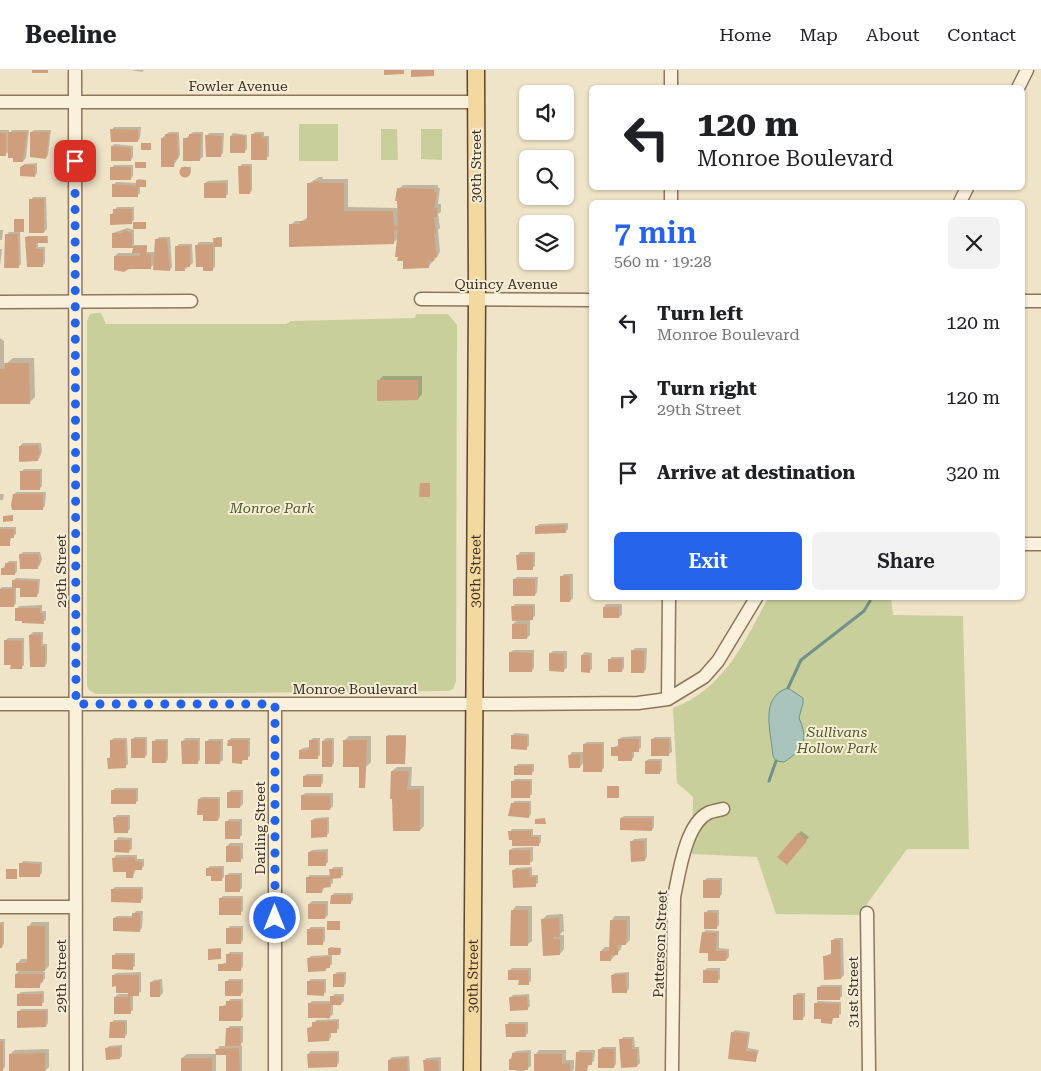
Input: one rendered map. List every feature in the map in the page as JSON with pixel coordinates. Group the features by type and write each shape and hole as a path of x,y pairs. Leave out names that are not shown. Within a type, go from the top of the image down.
{"main road":[{"name":"30th Street","path":"472,1071 477,298 476,70"}],"street":[{"name":"29th Street","path":"75,70 76,1071"},
{"path":"671,70 671,85"},
{"path":"1020,85 1027,70"},
{"name":"Fowler Avenue","path":"0,102 476,102"},
{"name":"Quincy Avenue","path":"421,299 589,300"},
{"path":"0,302 191,301"},
{"path":"1025,301 1041,301"},
{"path":"1025,544 1041,544"},
{"path":"668,699 669,600"},
{"name":"Monroe Boulevard","path":"0,704 638,703 668,699 704,677 718,661 755,600"},
{"name":"Darling Street","path":"275,704 275,1071"},
{"name":"Patterson Street","path":"672,1071 674,897 687,844 695,826 707,814 724,809"},
{"path":"0,907 76,907"},
{"name":"31st Street","path":"868,913 869,1071"}],"green space":[{"path":"299,124 338,124 338,161 299,161"},
{"path":"381,129 397,129 398,160 381,160"},
{"path":"421,129 442,129 442,160 421,159"},
{"name":"Monroe Park","path":"101,313 106,324 286,324 291,321 415,318 416,314 448,314 457,325 456,681 453,689 448,691 96,694 89,690 87,685 87,321 90,314"},
{"name":"Sullivans Hollow Park","path":"767,600 891,600 893,615 963,616 969,849 907,849 859,915 776,914 757,857 692,854 693,797 677,783 673,708 691,700 719,677 731,663"}],"water":[{"path":"788,688 803,698 799,718 804,739 803,744 796,753 784,762 776,761 773,756 769,716 773,699 779,692"}],"building":[{"path":"32,70 48,70 48,73 32,73"},
{"path":"384,70 404,70 404,74 384,75"},
{"path":"411,70 434,70 434,76 411,77"},
{"path":"110,129 138,130 138,142 111,142"},
{"path":"8,132 27,132 23,162 13,162 13,158 8,158"},
{"path":"30,132 49,132 46,159 30,157"},
{"path":"0,133 6,133 6,156 0,156"},
{"path":"165,134 177,134 178,158 174,161 174,167 161,167 161,138 165,138"},
{"path":"189,134 201,134 200,161 183,161 183,138 189,138"},
{"path":"251,134 262,134 262,138 267,138 267,160 251,160"},
{"path":"205,135 222,136 221,157 206,157"},
{"path":"242,135 245,137 245,153 230,153 230,136"},
{"path":"141,143 151,143 151,150 141,150"},
{"path":"111,146 131,148 131,161 111,161"},
{"path":"135,162 146,162 146,168 135,168"},
{"path":"35,165 35,177 20,176 20,167"},
{"path":"185,166 191,172 185,178 179,172"},
{"path":"238,166 250,166 250,194 239,194"},
{"path":"110,167 131,167 131,180 110,180"},
{"path":"136,180 146,180 146,187 138,187 138,197 112,197 112,184 136,186"},
{"path":"313,181 319,181 319,183 344,183 344,211 393,211 394,226 398,226 397,201 395,201 397,188 434,189 434,192 437,192 434,208 437,208 437,217 434,217 436,233 434,233 437,257 434,257 434,261 429,261 429,268 403,269 403,261 397,261 398,257 395,257 398,230 394,230 394,244 289,247 289,224 300,224 300,221 307,221 307,183 314,183"},
{"path":"204,183 226,183 226,198 204,198"},
{"path":"29,199 44,199 44,233 29,233"},
{"path":"113,209 132,209 132,224 110,225 110,214 113,214"},
{"path":"14,219 24,219 24,232 14,232"},
{"path":"133,222 146,222 146,229 133,229"},
{"path":"123,230 132,233 132,246 147,246 146,254 151,254 151,269 129,269 124,272 114,270 114,256 140,256 140,253 132,253 133,248 112,248 112,233 123,233"},
{"path":"5,234 18,234 19,268 4,268"},
{"path":"47,236 48,243 36,243 36,249 43,249 43,267 27,267 25,237"},
{"path":"213,238 221,238 222,247 214,247"},
{"path":"155,239 167,239 170,271 153,270"},
{"path":"213,244 213,271 203,271 203,267 196,267 195,245"},
{"path":"175,246 190,246 190,267 184,267 185,271 175,271"},
{"path":"5,363 29,363 30,404 0,404 0,369 5,369"},
{"path":"377,380 418,380 418,400 377,401"},
{"path":"38,445 40,455 38,455 38,461 19,462 19,446"},
{"path":"20,471 40,471 40,490 20,490"},
{"path":"420,483 430,483 430,497 419,497"},
{"path":"13,494 43,494 43,510 12,510"},
{"path":"13,515 13,521 3,522 3,516"},
{"path":"565,525 566,533 535,534 535,526"},
{"path":"0,529 14,529 14,538 10,538 10,546 0,546"},
{"path":"19,554 38,554 40,563 38,563 38,569 20,569"},
{"path":"533,554 533,570 517,570 516,555"},
{"path":"5,563 15,563 15,575 1,575 1,568 5,568"},
{"path":"560,576 570,576 570,602 560,602"},
{"path":"513,579 535,579 535,596 513,596"},
{"path":"12,580 38,581 37,597 20,597 20,588 14,588 14,607 0,607 0,589 12,589"},
{"path":"511,606 533,606 533,620 512,621"},
{"path":"603,607 619,607 619,618 603,618"},
{"path":"15,608 40,608 40,613 43,613 44,624 15,621"},
{"path":"512,624 527,624 527,639 512,639"},
{"path":"41,634 41,646 45,646 45,667 30,667 29,635"},
{"path":"4,640 22,641 22,669 10,669 11,665 4,665"},
{"path":"631,650 644,651 644,673 631,673"},
{"path":"509,652 532,653 532,672 509,672"},
{"path":"549,653 564,654 564,672 549,671"},
{"path":"581,655 590,655 590,673 581,672"},
{"path":"608,659 622,659 622,672 608,672"},
{"path":"511,735 527,736 527,750 511,749"},
{"path":"386,736 406,736 405,764 386,764"},
{"path":"131,739 145,739 145,758 131,758"},
{"path":"618,739 639,739 639,752 632,752 632,761 618,761 618,756 611,756 611,747 618,747"},
{"path":"651,739 669,739 669,756 651,756"},
{"path":"110,740 125,740 126,768 108,769 107,758 110,758"},
{"path":"198,740 198,764 182,764 181,741"},
{"path":"228,740 248,740 248,760 242,760 242,764 232,763 232,746 227,746"},
{"path":"309,740 318,740 318,759 299,759 299,750 309,750"},
{"path":"332,740 332,767 322,767 322,741"},
{"path":"343,740 367,740 365,788 359,788 359,767 343,767"},
{"path":"152,741 166,741 166,763 152,763"},
{"path":"205,741 221,741 220,764 205,764"},
{"path":"583,744 602,744 602,772 583,772"},
{"path":"580,754 580,768 569,768 568,755"},
{"path":"645,761 660,761 660,774 645,774"},
{"path":"514,766 532,766 532,775 514,775"},
{"path":"391,771 409,772 407,790 420,789 420,831 393,831 392,799 390,799"},
{"path":"303,776 321,776 321,787 303,787"},
{"path":"511,781 530,781 530,798 511,798"},
{"path":"607,786 619,786 619,798 607,798"},
{"path":"111,790 136,790 136,804 111,804"},
{"path":"227,792 241,792 240,808 227,808"},
{"path":"301,795 330,796 330,810 301,810"},
{"path":"198,799 218,799 218,821 203,821 203,815 197,815"},
{"path":"511,803 529,803 529,818 508,816"},
{"path":"113,817 128,817 128,833 114,833"},
{"path":"545,818 546,824 535,824 535,819"},
{"path":"620,818 652,818 652,831 620,830"},
{"path":"327,819 327,837 311,838 311,820"},
{"path":"225,821 240,822 240,839 225,839"},
{"path":"508,831 531,831 531,837 539,837 539,846 512,846 512,840 509,840"},
{"path":"798,833 807,841 787,865 777,857"},
{"path":"114,840 130,840 129,853 114,852"},
{"path":"630,841 644,841 645,861 631,862"},
{"path":"226,846 240,846 241,862 226,862"},
{"path":"509,850 530,850 530,865 509,865"},
{"path":"308,852 326,852 326,866 308,866"},
{"path":"135,857 135,861 142,862 142,870 133,870 133,878 126,878 126,872 113,872 112,858"},
{"path":"19,863 40,864 40,877 19,877"},
{"path":"206,868 222,868 222,881 211,881 211,876 206,876"},
{"path":"6,869 17,869 17,879 6,879"},
{"path":"329,869 341,869 341,878 330,879 331,887 322,888 322,893 306,893 306,877 330,877"},
{"path":"529,869 530,877 536,877 536,887 513,888 512,870"},
{"path":"225,875 240,875 240,892 225,892"},
{"path":"703,880 720,880 720,898 703,898"},
{"path":"111,889 141,889 141,903 111,902"},
{"path":"331,895 351,895 351,904 330,904"},
{"path":"219,898 241,898 241,915 219,915"},
{"path":"308,904 326,904 325,919 308,919"},
{"path":"511,910 528,910 528,946 510,946"},
{"path":"704,912 717,913 717,929 704,929"},
{"path":"132,913 140,913 140,932 113,931 113,918 132,918"},
{"path":"559,918 560,937 553,937 553,939 560,939 560,955 543,956 541,919"},
{"path":"610,920 627,920 626,945 618,945 618,955 611,955 611,961 600,961 600,951 609,951"},
{"path":"327,921 340,921 340,930 327,930"},
{"path":"0,924 2,924 2,948 0,948"},
{"path":"27,926 45,926 45,971 16,971 16,963 27,963"},
{"path":"226,928 241,928 241,944 226,944"},
{"path":"307,929 323,929 323,945 307,945"},
{"path":"702,932 717,933 716,951 727,951 726,961 708,961 708,953 699,953"},
{"path":"831,940 840,940 841,979 824,980 823,956 831,955"},
{"path":"221,948 221,959 208,960 208,949"},
{"path":"328,948 340,948 340,955 328,955"},
{"path":"226,954 241,954 241,971 218,971 218,964 226,964"},
{"path":"112,955 133,955 133,970 112,969"},
{"path":"330,957 330,968 325,968 326,971 308,972 307,958"},
{"path":"508,970 528,970 529,985 518,985 519,980 508,980"},
{"path":"703,970 718,971 718,983 703,983"},
{"path":"15,974 43,974 43,982 40,982 40,988 15,988"},
{"path":"333,974 344,974 344,987 333,987"},
{"path":"626,974 627,993 612,993 611,975"},
{"path":"112,975 139,975 139,996 130,996 131,1014 114,1014 114,997 128,997 128,993 116,993 116,986 112,987"},
{"path":"160,981 160,997 150,997 150,982"},
{"path":"225,981 241,981 241,996 225,996"},
{"path":"307,981 324,981 324,996 307,995"},
{"path":"817,987 840,987 840,1000 817,1000"},
{"path":"17,994 42,994 42,1006 17,1006"},
{"path":"793,995 803,995 803,1020 793,1020"},
{"path":"330,996 342,996 341,1005 331,1005 330,1018 308,1018 308,1003 330,1004"},
{"path":"527,996 528,1010 510,1011 509,997"},
{"path":"226,1001 241,1001 241,1021 219,1021 219,1006 226,1006"},
{"path":"814,1003 839,1004 839,1018 832,1018 832,1024 821,1023 821,1019 814,1019"},
{"path":"17,1011 46,1011 46,1027 17,1028"},
{"path":"337,1021 337,1033 329,1033 329,1041 308,1042 307,1028 312,1027 312,1022"},
{"path":"110,1022 125,1022 125,1038 109,1038"},
{"path":"505,1024 525,1024 526,1037 506,1037"},
{"path":"226,1028 240,1028 241,1046 225,1046"},
{"path":"731,1032 748,1034 746,1051 757,1052 756,1062 728,1059"},
{"path":"619,1039 632,1039 632,1049 637,1049 637,1067 621,1068"},
{"path":"0,1041 3,1041 3,1071 0,1071"},
{"path":"120,1047 120,1059 106,1060 105,1048"},
{"path":"239,1048 240,1071 226,1071 226,1055 216,1055 215,1049"},
{"path":"598,1049 614,1049 614,1068 598,1068"},
{"path":"576,1052 592,1053 592,1065 587,1065 587,1071 575,1071"},
{"path":"45,1053 45,1071 9,1071 9,1054"},
{"path":"337,1053 337,1067 308,1068 307,1054"},
{"path":"512,1053 528,1053 528,1070 509,1070 509,1059 512,1059"},
{"path":"534,1054 562,1054 562,1064 570,1063 570,1071 534,1071"},
{"path":"181,1058 212,1058 212,1071 181,1071"},
{"path":"407,1058 408,1071 388,1071 388,1060"},
{"path":"423,1060 438,1060 439,1071 424,1071"}],"waterway":[{"path":"788,688 801,660 864,611 870,601"},
{"path":"769,781 776,761"}],"route":[{"path":"75,161 76,704 275,704 275,918"}]}
